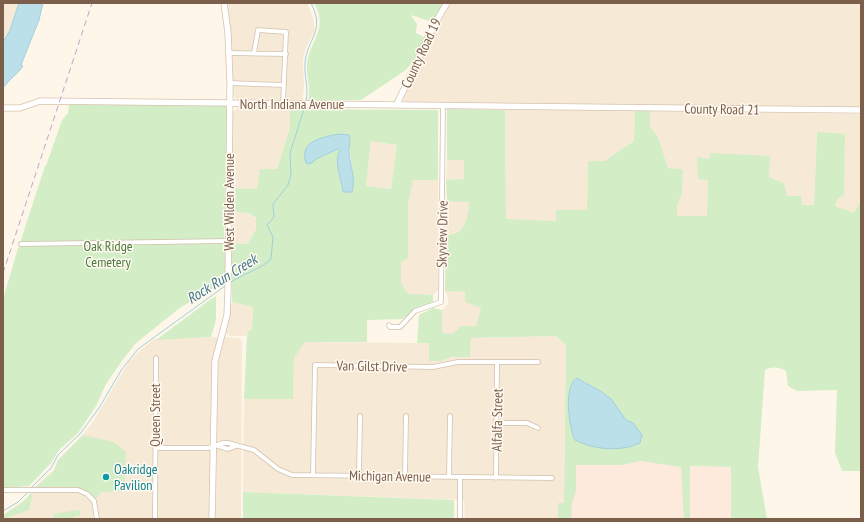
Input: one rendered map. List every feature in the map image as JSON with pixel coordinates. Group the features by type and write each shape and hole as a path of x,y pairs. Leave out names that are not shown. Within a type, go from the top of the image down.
{"street":[{"name":"West Wilden Avenue","path":"212,519 215,447 215,361 226,319 228,291 230,83 229,53 224,3"},
{"name":"County Road 19","path":"397,104 435,23 448,3"},
{"path":"254,53 256,34 258,30 286,32 283,104"},
{"path":"229,53 286,54"},
{"path":"230,83 284,84"},
{"name":"North Indiana Avenue","path":"3,108 14,108 40,101 583,107"},
{"name":"Skyview Drive","path":"389,325 400,327 415,311 441,302 443,105"},
{"name":"County Road 21","path":"583,107 861,110"},
{"path":"21,244 228,242"},
{"name":"Queen Street","path":"155,519 156,358"},
{"name":"Van Gilst Drive","path":"313,475 314,365 433,367 458,362 538,362"},
{"name":"Alfalfa Street","path":"496,478 497,362"},
{"path":"359,476 360,416"},
{"path":"405,477 406,416"},
{"path":"449,477 450,416"},
{"path":"496,423 527,423 538,428"},
{"name":"Michigan Avenue","path":"155,448 215,447 223,443 254,450 284,472 292,475 552,478"},
{"path":"460,477 460,519"},
{"path":"3,490 78,490 87,494 96,505 97,519"}],"shaded area":[{"path":"3,3 19,3 10,30 3,42"},
{"path":"226,3 307,3 313,18 315,30 305,50 303,61 304,87 302,104 237,100 232,93"},
{"path":"447,3 861,3 861,110 407,103 403,99 403,95"},
{"path":"238,108 290,109 290,128 277,169 257,189 232,188 233,112"},
{"path":"505,110 635,110 634,141 604,161 588,161 587,211 556,210 556,221 506,219"},
{"path":"650,111 861,114 861,200 854,214 835,206 838,198 817,132 814,205 802,205 800,196 787,196 784,183 711,153 710,159 698,158 708,180 707,216 677,216 677,207 682,193 683,169 668,168 658,137 650,127"},
{"path":"371,141 397,145 391,189 366,186"},
{"path":"447,160 464,160 464,179 446,180"},
{"path":"413,180 438,180 438,290 433,295 408,295 401,283 401,261 408,229 408,204"},
{"path":"447,201 469,201 468,220 464,228 452,234 446,235"},
{"path":"232,212 248,213 256,219 256,229 248,244 232,243"},
{"path":"445,291 465,292 466,302 481,308 476,327 461,326 453,334 442,333 442,310 448,304 448,298"},
{"path":"232,302 253,307 252,328 246,336 230,336 225,333"},
{"path":"556,336 566,345 564,503 558,503 558,519 465,519 464,500 243,492 244,399 293,399 294,358 305,342 429,343 429,361 441,361 451,357 470,357 471,338"},
{"path":"220,337 239,338 242,341 241,519 3,519 3,515 27,498 37,485 53,471 58,460 81,437 92,423 128,363 137,353 154,339"},
{"path":"640,461 681,466 731,467 731,519 564,519 565,465 622,465"}],"green space":[{"path":"314,3 447,3 435,23 411,15 417,24 416,33 424,37 424,39 415,59 406,70 361,100 308,101 309,91 307,63 320,20"},
{"name":"Oak Ridge Cemetery","path":"69,105 225,105 227,108 224,251 226,251 226,277 223,279 223,283 181,307 136,343 106,384 96,406 78,433 59,450 51,463 29,486 3,488 3,299 62,120 68,113"},
{"path":"290,109 438,110 438,180 413,180 408,204 408,258 401,262 401,283 408,294 433,295 433,303 415,308 403,319 367,320 367,342 305,342 294,358 293,399 244,399 247,333 252,328 253,307 232,302 232,243 248,244 256,229 256,218 248,213 232,212 232,188 257,189 260,169 277,169 290,128","holes":["338,134 350,139 350,153 354,179 352,192 343,192 337,160 340,151 338,149 318,158 308,145 324,137","371,141 397,145 391,189 366,186"]},
{"path":"447,109 505,110 506,219 556,221 556,210 587,210 588,161 604,161 634,141 635,110 650,111 650,127 658,137 668,168 683,169 682,193 677,207 677,216 707,216 708,180 698,179 697,157 709,159 711,153 770,156 769,177 784,183 787,196 801,196 802,205 814,205 817,132 845,134 844,195 838,198 835,206 854,213 861,200 861,471 842,471 835,453 837,390 797,391 788,386 786,371 778,368 770,368 765,370 758,467 767,519 731,519 731,467 690,466 690,519 684,519 681,467 640,461 622,465 576,465 576,491 572,503 571,519 558,519 558,503 564,503 566,345 556,336 471,338 470,357 451,357 441,361 429,361 429,343 417,343 419,315 433,308 442,310 442,333 453,334 461,326 476,326 481,308 465,302 465,292 445,291 446,235 458,232 465,224 469,202 447,201 446,180 464,179 464,160 447,160","holes":["581,379 611,399 626,420 633,423 642,435 640,443 633,446 614,448"]},
{"path":"216,296 216,320 211,337 156,340 211,299"},
{"path":"83,435 114,442 126,452 124,491 101,492 96,499 84,490 76,488 36,487 54,471 58,460"},
{"path":"243,492 454,500 454,519 243,519"},
{"path":"31,493 32,497 29,510 3,519 3,515 22,503"},
{"path":"80,510 80,516 74,516 73,519 53,519 54,515 57,513"}],"water":[{"path":"19,3 43,3 39,20 21,65 23,66 3,88 3,42 10,30"},
{"path":"338,134 349,135 350,137 349,151 353,181 352,192 343,192 337,160 340,151 338,149 318,158 310,164 306,163 306,150 309,145 319,139"},
{"path":"577,378 602,392 611,399 626,420 633,423 642,435 640,443 624,448 608,449 591,446 575,440 568,408 570,389 573,382"}],"waterway":[{"name":"Rock Run Creek","path":"306,101 306,54 314,34 317,21 311,3"},
{"name":"Rock Run Creek","path":"231,282 262,266 271,259 273,237 267,225 274,217 273,204 288,185 291,174 290,153 305,106"},
{"name":"Rock Run Creek","path":"31,488 51,468 58,455 80,434 99,408 122,369 138,349 225,286"},
{"name":"Rock Run Creek","path":"3,511 18,502 28,492"}],"railway":[{"path":"3,273 92,3"}],"place":[{"name":"Oakridge Pavilion","path":"106,477"}]}
